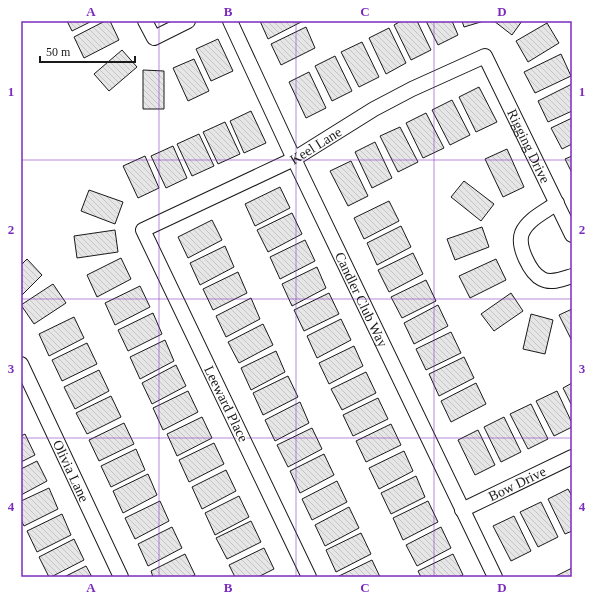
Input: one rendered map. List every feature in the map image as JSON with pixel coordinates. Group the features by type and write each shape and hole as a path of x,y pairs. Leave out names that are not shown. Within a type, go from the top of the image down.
{"street":[{"path":"145,21 154,38 188,21"},
{"name":"Candler Club Way","path":"230,21 294,159 494,577"},
{"name":"Keel Lane","path":"143,230 294,159 374,110 412,89 485,56"},
{"name":"Rigging Drive","path":"485,56 572,236"},
{"path":"557,203 531,221 522,233 521,247 529,266 542,279 557,281 572,276"},
{"name":"Leeward Place","path":"143,230 309,577"},
{"name":"Olivia Lane","path":"21,364 121,577"},
{"name":"Bow Drive","path":"462,510 572,457"}],"building":[{"path":"67,21 92,21 72,31"},
{"path":"105,21 110,21 119,40 84,58 74,37"},
{"path":"260,21 303,21 268,39"},
{"path":"401,21 417,21 431,50 411,60 394,25"},
{"path":"426,21 452,21 458,35 438,45"},
{"path":"462,21 484,21 464,27"},
{"path":"494,21 522,21 512,35"},
{"path":"547,23 559,43 528,62 516,41"},
{"path":"306,27 315,48 281,65 271,44"},
{"path":"389,28 406,63 386,74 369,38"},
{"path":"218,39 233,71 211,81 196,49"},
{"path":"362,42 379,77 359,87 341,52"},
{"path":"122,50 137,67 109,91 94,74"},
{"path":"561,54 571,76 535,93 524,72"},
{"path":"335,56 352,91 332,101 315,66"},
{"path":"194,59 209,91 188,101 173,68"},
{"path":"143,70 164,71 164,109 143,109"},
{"path":"309,72 326,108 306,118 289,82"},
{"path":"572,84 572,111 548,122 538,101"},
{"path":"479,87 497,122 476,132 459,97"},
{"path":"452,100 470,135 450,145 432,110"},
{"path":"251,111 266,143 244,153 230,121"},
{"path":"426,113 444,148 423,158 406,123"},
{"path":"572,118 572,144 562,149 551,128"},
{"path":"225,122 240,154 218,164 203,132"},
{"path":"400,127 418,162 398,172 380,136"},
{"path":"199,134 214,166 192,176 177,144"},
{"path":"375,142 392,178 372,188 355,152"},
{"path":"173,146 187,178 166,188 151,156"},
{"path":"507,149 524,187 503,197 485,159"},
{"path":"145,156 159,188 138,198 123,166"},
{"path":"572,156 572,173 565,159"},
{"path":"351,161 368,196 348,206 330,171"},
{"path":"464,181 494,204 481,221 451,197"},
{"path":"280,187 290,208 255,226 245,204"},
{"path":"89,190 123,202 115,224 81,211"},
{"path":"389,201 399,221 364,239 354,218"},
{"path":"292,213 302,234 268,252 257,230"},
{"path":"212,220 222,240 188,258 178,237"},
{"path":"401,226 411,247 377,265 367,243"},
{"path":"482,227 489,247 455,260 447,239"},
{"path":"115,230 118,252 77,258 74,236"},
{"path":"305,240 315,261 280,279 270,257"},
{"path":"225,246 234,267 200,285 190,263"},
{"path":"413,253 423,274 389,292 378,270"},
{"path":"121,258 131,279 97,297 87,275"},
{"path":"27,259 42,275 21,296 21,265"},
{"path":"496,259 506,280 470,298 459,276"},
{"path":"317,267 326,288 292,306 282,284"},
{"path":"238,272 247,293 213,310 203,289"},
{"path":"426,280 436,301 402,318 391,297"},
{"path":"53,284 66,303 34,324 21,305"},
{"path":"140,286 150,307 115,325 105,303"},
{"path":"329,293 339,314 304,331 294,310"},
{"path":"511,293 523,311 494,331 481,314"},
{"path":"251,298 260,319 226,337 216,316"},
{"path":"438,305 448,326 414,344 404,323"},
{"path":"572,309 572,341 559,315"},
{"path":"153,313 162,334 128,351 118,330"},
{"path":"531,314 553,320 545,354 523,349"},
{"path":"74,317 84,338 49,356 39,334"},
{"path":"341,319 351,340 317,358 307,336"},
{"path":"263,324 273,345 239,363 228,342"},
{"path":"451,332 461,353 426,370 416,349"},
{"path":"165,340 174,361 140,379 130,357"},
{"path":"87,343 97,364 62,381 52,360"},
{"path":"354,346 363,366 329,384 319,363"},
{"path":"276,351 285,372 251,390 241,368"},
{"path":"464,357 474,378 439,396 429,374"},
{"path":"176,365 186,386 152,404 142,383"},
{"path":"99,370 109,391 75,409 64,387"},
{"path":"366,372 376,393 342,410 331,389"},
{"path":"288,376 298,397 263,415 253,393"},
{"path":"476,383 486,404 451,422 441,401"},
{"path":"572,383 572,406 563,388"},
{"path":"188,391 198,412 163,430 153,408"},
{"path":"557,391 572,423 572,427 554,436 536,401"},
{"path":"111,396 121,417 87,434 76,413"},
{"path":"378,398 388,419 353,436 343,415"},
{"path":"300,402 309,423 275,441 265,420"},
{"path":"531,404 548,439 528,449 510,414"},
{"path":"202,417 212,438 177,456 167,434"},
{"path":"504,417 521,452 501,462 484,427"},
{"path":"124,423 134,444 99,461 89,440"},
{"path":"391,424 401,445 366,462 356,441"},
{"path":"312,428 322,449 288,467 277,445"},
{"path":"478,430 495,465 475,475 458,440"},
{"path":"25,434 35,455 21,462 21,436"},
{"path":"214,443 224,464 189,482 179,460"},
{"path":"136,449 145,470 111,487 101,466"},
{"path":"404,451 413,471 379,489 369,468"},
{"path":"324,454 334,475 300,493 290,471"},
{"path":"37,461 47,481 21,495 21,469"},
{"path":"226,470 236,491 202,509 192,487"},
{"path":"148,474 157,495 123,513 113,491"},
{"path":"416,476 425,497 391,514 381,493"},
{"path":"337,481 347,502 312,520 302,499"},
{"path":"49,488 58,509 24,526 21,520 21,501"},
{"path":"568,489 572,496 572,531 565,534 548,499"},
{"path":"239,496 249,517 215,535 205,513"},
{"path":"160,501 169,521 135,539 125,518"},
{"path":"428,501 438,522 403,540 393,518"},
{"path":"541,502 558,537 538,547 520,512"},
{"path":"349,507 359,528 325,546 315,525"},
{"path":"62,514 71,535 37,552 27,531"},
{"path":"514,516 531,551 511,561 493,526"},
{"path":"251,521 261,542 227,559 216,538"},
{"path":"172,527 182,548 148,566 138,544"},
{"path":"441,527 451,548 417,566 406,545"},
{"path":"361,533 371,554 336,572 326,550"},
{"path":"74,539 84,560 49,577 39,557"},
{"path":"264,548 274,569 258,577 235,577 229,565"},
{"path":"185,554 195,575 190,577 153,577 151,571"},
{"path":"453,554 463,575 458,577 421,577 418,571"},
{"path":"372,560 380,577 337,577"},
{"path":"86,566 92,577 64,577"},
{"path":"572,568 572,577 554,577"}]}
